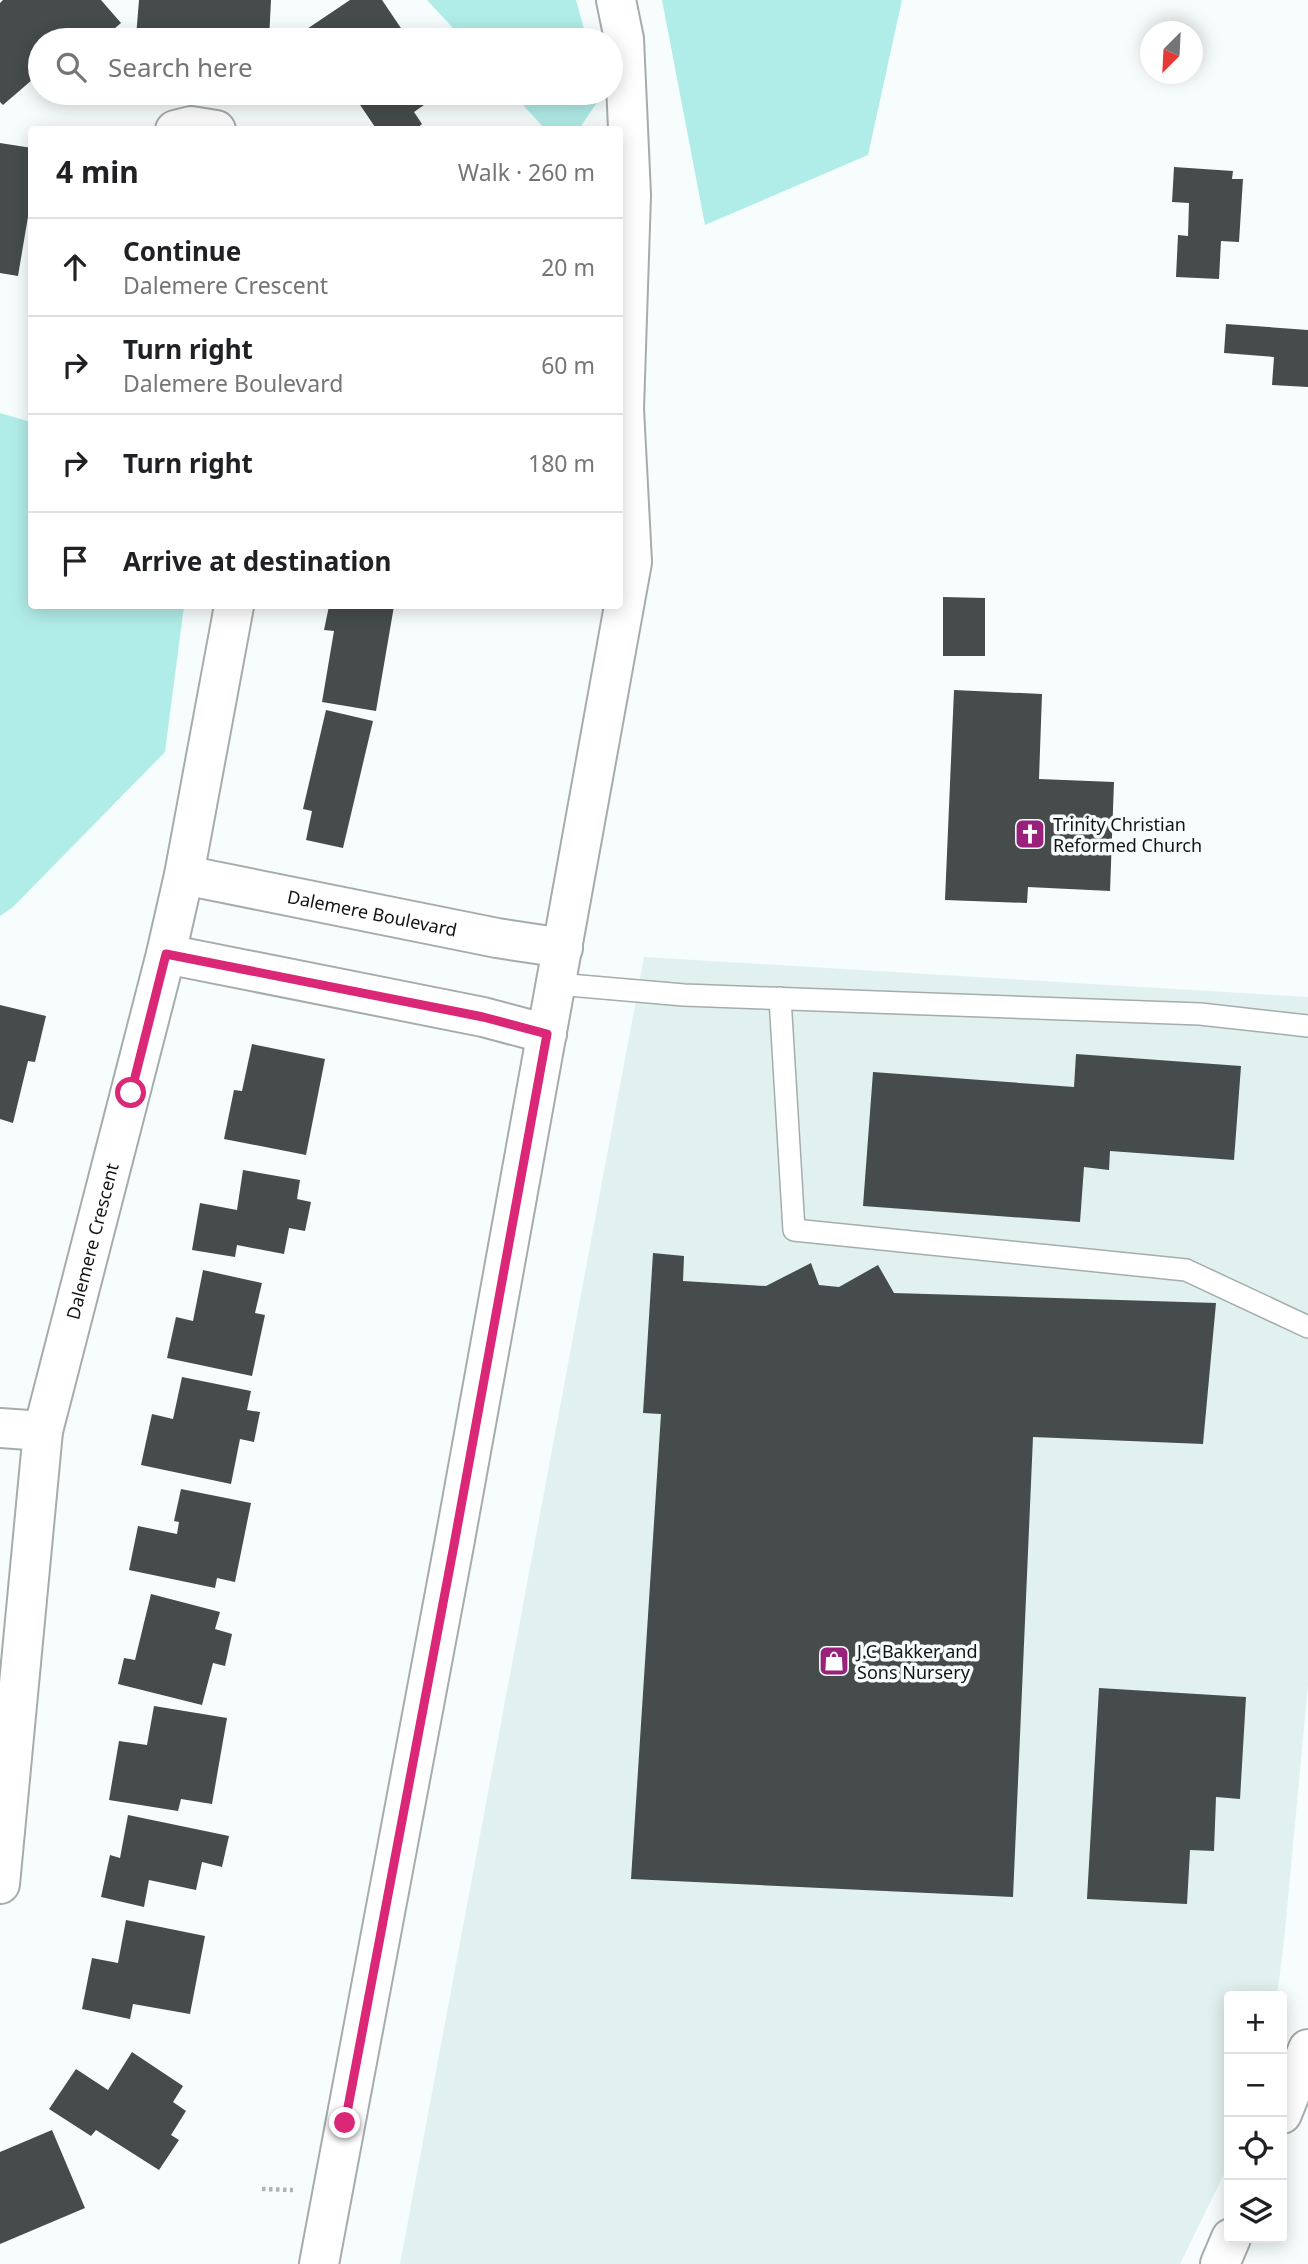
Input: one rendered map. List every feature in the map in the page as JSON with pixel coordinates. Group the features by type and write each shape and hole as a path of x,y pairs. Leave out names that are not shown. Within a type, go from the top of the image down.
{"main road":[{"path":"616,0 622,28"},
{"path":"319,2264 454,1545 632,562 624,409 631,195 623,34"},
{"name":"Dalemere Crescent","path":"0,1884 43,1431 166,954 184,875 233,609"},
{"name":"Dalemere Boulevard","path":"184,875 497,938 560,966"},
{"path":"166,954 470,1014 547,1034"},
{"path":"0,1428 43,1431"},
{"path":"1287,2102 1308,2049"},
{"path":"1220,2264 1229,2243"}],"lane":[{"path":"560,966 684,995 1200,1014 1308,1026"},
{"path":"780,999 794,1230 1186,1270 1308,1327"}],"path":[{"path":"262,2189 293,2190"}],"shaded area":[{"path":"427,0 576,0 584,28 453,28"},
{"path":"662,0 902,0 868,155 705,225"},
{"path":"523,105 595,105 581,126 542,126"},
{"path":"0,413 28,421 28,609 184,609 165,752 13,907 0,916"},
{"path":"644,957 1308,997 1308,1685 1284,1941 1278,1991 1224,1991 1224,2174 1180,2264 400,2264"}],"building":[{"path":"3,0 101,0 121,23 115,28 28,28 28,83 3,105 0,102 0,3"},
{"path":"139,0 271,0 270,28 137,28"},
{"path":"350,0 382,0 401,28 308,28"},
{"path":"360,105 424,105 414,112 422,124 420,126 374,126"},
{"path":"0,143 28,147 28,217 18,276 0,273"},
{"path":"1174,167 1233,171 1232,179 1243,179 1239,242 1221,241 1219,279 1176,277 1178,235 1188,236 1189,203 1172,202"},
{"path":"1226,324 1308,330 1308,387 1272,385 1274,357 1224,353"},
{"path":"943,597 985,598 985,656 943,656"},
{"path":"328,609 393,609 376,711 322,702 334,631 324,630"},
{"name":"Trinity Christian Reformed Church","path":"954,690 1042,694 1039,779 1114,782 1110,891 1028,887 1027,903 945,900"},
{"path":"326,710 373,721 343,848 306,840 312,811 303,809"},
{"path":"0,1005 46,1016 35,1062 28,1061 13,1123 0,1119"},
{"path":"252,1044 325,1059 306,1155 224,1139 234,1090 242,1091"},
{"path":"1076,1054 1241,1066 1234,1160 1110,1151 1109,1170 1084,1167 1080,1222 863,1206 873,1072 1074,1087"},
{"path":"243,1170 300,1180 297,1199 311,1202 305,1231 289,1228 284,1254 237,1245 235,1257 192,1250 200,1203 237,1210"},
{"name":"J.C Bakker and Sons Nursery","path":"653,1253 684,1256 683,1281 766,1286 811,1263 819,1285 839,1287 878,1265 894,1293 1216,1303 1203,1444 1033,1437 1013,1897 631,1879 661,1414 643,1413"},
{"path":"203,1270 262,1283 255,1313 265,1315 252,1376 167,1358 176,1317 193,1321"},
{"path":"182,1377 251,1391 247,1410 260,1412 254,1442 240,1439 231,1484 141,1465 152,1414 173,1419"},
{"path":"181,1489 251,1503 235,1582 217,1578 215,1588 129,1570 138,1526 177,1534 179,1522 174,1521"},
{"path":"151,1594 220,1612 215,1629 232,1634 225,1666 213,1663 202,1705 118,1684 124,1658 135,1660"},
{"path":"1099,1688 1246,1697 1240,1799 1216,1797 1214,1851 1190,1850 1187,1904 1087,1899"},
{"path":"154,1706 227,1718 212,1804 181,1799 178,1811 109,1800 119,1741 147,1745"},
{"path":"128,1815 229,1836 222,1867 202,1862 196,1890 149,1880 144,1907 101,1897 110,1855 120,1858"},
{"path":"126,1920 205,1936 190,2014 133,2004 130,2019 82,2009 92,1958 118,1963"},
{"path":"132,2052 183,2086 173,2102 186,2111 171,2135 179,2140 159,2170 96,2130 91,2136 49,2109 76,2069 108,2090"},
{"path":"52,2130 85,2208 0,2244 0,2152"}],"place":[{"name":"Trinity Christian Reformed Church","path":"1030,834"},
{"name":"J.C Bakker and Sons Nursery","path":"834,1661"}],"route":[{"path":"131,1093 166,954 483,1017 547,1034 345,2123"}]}
